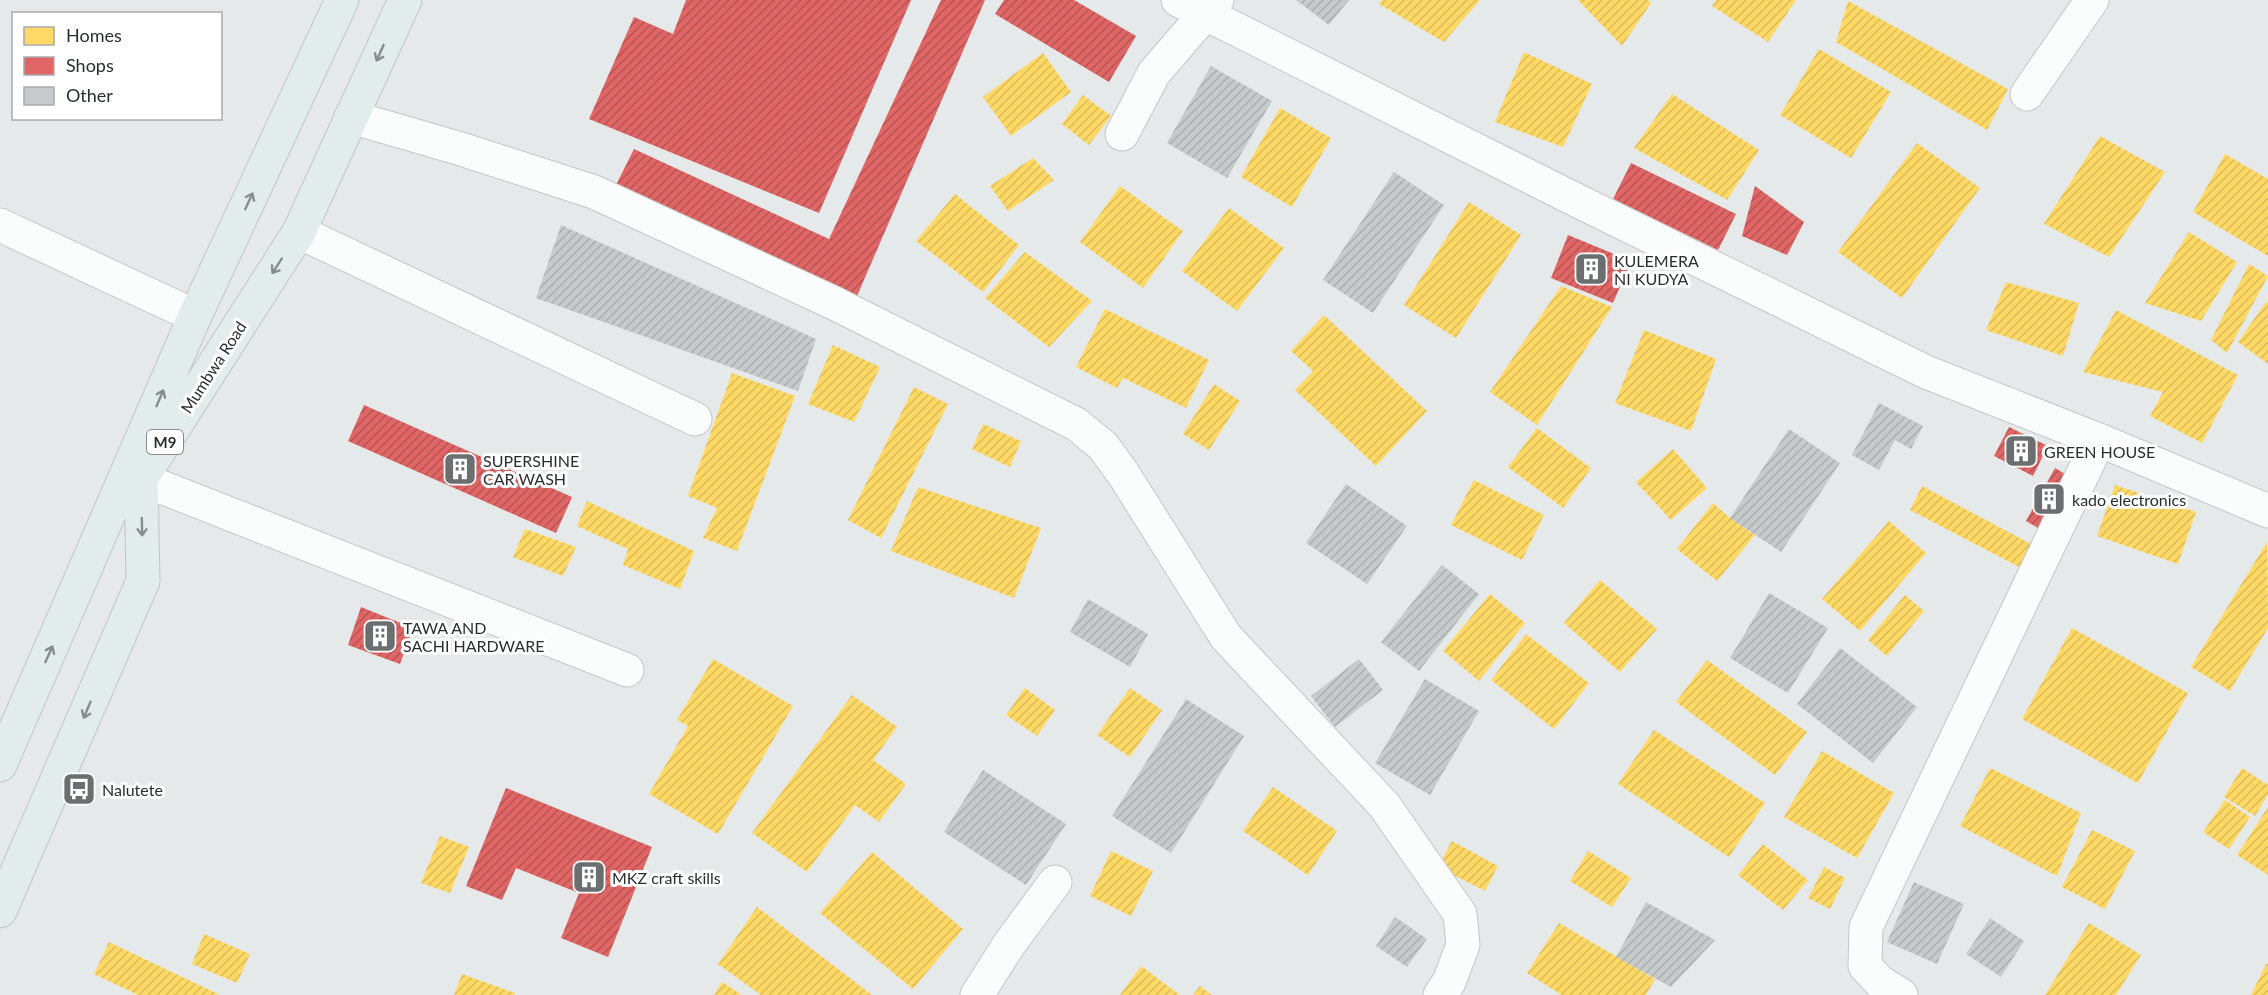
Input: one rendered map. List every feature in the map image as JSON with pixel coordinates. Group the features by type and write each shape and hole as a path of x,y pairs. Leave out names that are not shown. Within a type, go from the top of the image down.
{"main road":[{"name":"Mumbwa Road","path":"0,765 195,316 342,0"},
{"name":"Mumbwa Road","path":"141,479 299,232 405,0"},
{"path":"0,910 143,581 141,479"}],"street":[{"path":"2027,94 2092,0"},
{"path":"1122,134 1154,73 1200,4 1546,185 1926,372 2099,440 2268,512"},
{"path":"351,117 461,148 594,192 834,303 1076,424 1103,446 1124,475 1226,638 1384,805 1460,914 1462,945 1449,982 1440,995"},
{"path":"0,225 195,316"},
{"path":"299,232 695,419"},
{"path":"1901,995 1880,982 1865,966 1866,927 2099,440"},
{"path":"141,479 627,670"},
{"path":"976,995 1008,946 1055,882"}],"building: Homes":[{"path":"1382,0 1480,0 1444,42 1379,4"},
{"path":"1578,0 1648,0 1651,3 1622,46"},
{"path":"1716,0 1796,0 1768,42 1712,6"},
{"path":"1848,1 2008,89 1987,130 1836,42"},
{"path":"1819,49 1891,92 1851,158 1780,115"},
{"path":"1524,52 1592,84 1563,147 1495,122"},
{"path":"1043,53 1071,92 1011,136 983,97"},
{"path":"1672,94 1759,150 1727,200 1634,148"},
{"path":"1083,95 1111,116 1089,145 1062,124"},
{"path":"1280,108 1331,138 1292,207 1241,177"},
{"path":"2100,136 2165,172 2109,257 2044,224"},
{"path":"1917,143 1980,188 1902,298 1838,252"},
{"path":"2225,154 2268,179 2268,256 2193,212"},
{"path":"1033,158 1054,180 1008,211 990,186"},
{"path":"1120,186 1183,231 1143,288 1080,242"},
{"path":"955,194 1019,245 983,292 916,241"},
{"path":"1469,202 1521,235 1456,338 1404,305"},
{"path":"1229,208 1284,248 1237,311 1182,271"},
{"path":"2189,232 2237,262 2201,321 2145,303"},
{"path":"1025,252 1092,301 1049,347 985,298"},
{"path":"2249,264 2268,276 2227,353 2211,340"},
{"path":"2006,282 2079,303 2063,356 1986,330"},
{"path":"1561,286 1612,307 1537,425 1490,392"},
{"path":"2266,302 2268,303 2268,364 2238,342"},
{"path":"1105,309 1209,360 1186,408 1123,378 1117,388 1076,367"},
{"path":"2116,310 2238,375 2202,443 2150,416 2163,392 2083,372"},
{"path":"1324,315 1427,411 1376,466 1295,390 1313,371 1291,351"},
{"path":"1644,330 1716,359 1691,431 1615,403"},
{"path":"833,345 880,367 854,422 808,404"},
{"path":"732,373 795,396 737,551 703,538 717,508 688,496"},
{"path":"1214,384 1240,401 1209,450 1183,434"},
{"path":"914,387 948,404 881,538 848,520"},
{"path":"983,424 1021,441 1010,467 972,449"},
{"path":"1537,428 1591,468 1563,508 1508,467"},
{"path":"1673,449 1707,488 1671,520 1636,482"},
{"path":"1474,480 1544,515 1522,560 1451,525"},
{"path":"2115,485 2196,512 2178,564 2097,536"},
{"path":"1922,486 2033,545 2021,568 1910,510"},
{"path":"918,487 1041,528 1014,598 891,551"},
{"path":"587,501 694,551 680,589 623,565 628,549 577,526"},
{"path":"1713,503 1755,535 1717,581 1677,549"},
{"path":"1889,521 1926,553 1860,631 1822,599"},
{"path":"525,529 576,547 563,576 513,557"},
{"path":"2267,542 2268,628 2230,691 2191,667"},
{"path":"1600,580 1657,629 1620,672 1564,623"},
{"path":"1490,594 1525,623 1479,681 1443,651"},
{"path":"1905,595 1924,611 1887,656 1868,640"},
{"path":"2072,628 2188,693 2138,783 2022,719"},
{"path":"1526,634 1589,683 1554,729 1491,680"},
{"path":"713,659 793,706 718,834 649,794 688,726 677,720"},
{"path":"1707,660 1807,732 1775,775 1676,702"},
{"path":"1025,688 1055,710 1037,736 1006,715"},
{"path":"1130,688 1162,710 1130,757 1097,735"},
{"path":"852,695 897,727 873,760 906,784 879,822 855,805 807,872 752,833"},
{"path":"1654,730 1765,803 1729,857 1618,784"},
{"path":"1822,751 1894,793 1857,858 1784,817"},
{"path":"1990,768 2081,813 2057,876 1960,826"},
{"path":"2242,768 2268,785 2268,794 2255,816 2224,797"},
{"path":"1273,787 1337,831 1308,875 1243,831"},
{"path":"2225,800 2250,817 2229,849 2203,832"},
{"path":"2268,807 2268,875 2237,855"},
{"path":"2092,830 2135,851 2105,909 2062,887"},
{"path":"440,836 469,847 450,893 421,883"},
{"path":"1452,841 1498,866 1485,891 1438,867"},
{"path":"1763,844 1808,880 1783,910 1738,875"},
{"path":"1111,851 1153,871 1131,916 1090,896"},
{"path":"1588,851 1631,878 1612,907 1570,881"},
{"path":"872,852 963,929 913,989 820,913"},
{"path":"1824,867 1845,878 1830,909 1808,898"},
{"path":"757,907 872,995 761,995 718,964"},
{"path":"1559,923 1655,979 1646,995 1562,995 1527,973"},
{"path":"2089,923 2141,955 2116,995 2045,995"},
{"path":"204,934 250,954 237,983 192,964"},
{"path":"109,942 220,995 138,995 94,974"},
{"path":"2268,964 2268,995 2251,995"},
{"path":"1141,966 1180,995 1120,995"},
{"path":"462,974 515,993 514,995 454,995"},
{"path":"722,982 742,995 714,995"},
{"path":"1200,986 1212,995 1193,995"}],"building: Shops":[{"path":"686,0 911,0 819,213 589,119 634,17 673,34"},
{"path":"941,0 985,0 857,296 616,185 634,149 829,239"},
{"path":"1004,0 1074,0 1136,36 1109,82 995,14"},
{"path":"1631,163 1736,214 1718,250 1613,199"},
{"path":"1755,186 1804,222 1787,255 1742,236"},
{"name":"KULEMERA NI KUDYA","path":"1568,235 1631,261 1613,303 1551,278"},
{"name":"SUPERSHINE CAR WASH","path":"364,405 572,497 556,533 348,441"},
{"name":"GREEN HOUSE","path":"2009,427 2048,446 2033,476 1994,456"},
{"name":"kado electronics","path":"2055,468 2072,478 2043,531 2026,521"},
{"name":"TAWA AND SACHI HARDWARE","path":"361,607 413,628 400,664 348,645"},
{"name":"MKZ craft skills","path":"506,788 652,847 608,957 561,938 579,893 516,868 502,900 466,886"}],"building: Other":[{"path":"1296,0 1349,0 1329,25"},
{"path":"1211,66 1272,101 1227,178 1167,143"},
{"path":"1394,172 1444,205 1373,313 1323,280"},
{"path":"561,225 816,339 798,391 536,298"},
{"path":"1879,403 1923,426 1911,449 1895,440 1879,470 1852,455"},
{"path":"1789,429 1840,463 1781,552 1730,518"},
{"path":"1346,484 1407,526 1367,584 1306,543"},
{"path":"1442,565 1479,594 1419,671 1381,642"},
{"path":"1769,593 1828,628 1788,693 1730,658"},
{"path":"1088,599 1148,634 1130,667 1070,632"},
{"path":"1840,648 1917,707 1873,763 1797,704"},
{"path":"1359,659 1383,690 1335,727 1311,696"},
{"path":"1425,679 1479,711 1430,795 1375,763"},
{"path":"1186,699 1244,736 1171,853 1112,816"},
{"path":"983,770 1066,824 1026,885 944,832"},
{"path":"1914,882 1964,904 1937,964 1887,942"},
{"path":"1646,902 1715,940 1671,987 1616,957"},
{"path":"1395,917 1427,939 1407,967 1376,946"},
{"path":"1990,918 2024,941 2001,977 1966,954"}],"place":[{"name":"KULEMERA NI KUDYA","path":"1591,269"},
{"name":"GREEN HOUSE","path":"2021,451"},
{"name":"SUPERSHINE CAR WASH","path":"460,469"},
{"name":"kado electronics","path":"2049,499"},
{"name":"TAWA AND SACHI HARDWARE","path":"380,636"},
{"name":"Nalutete","path":"79,789"},
{"name":"MKZ craft skills","path":"589,877"}]}
